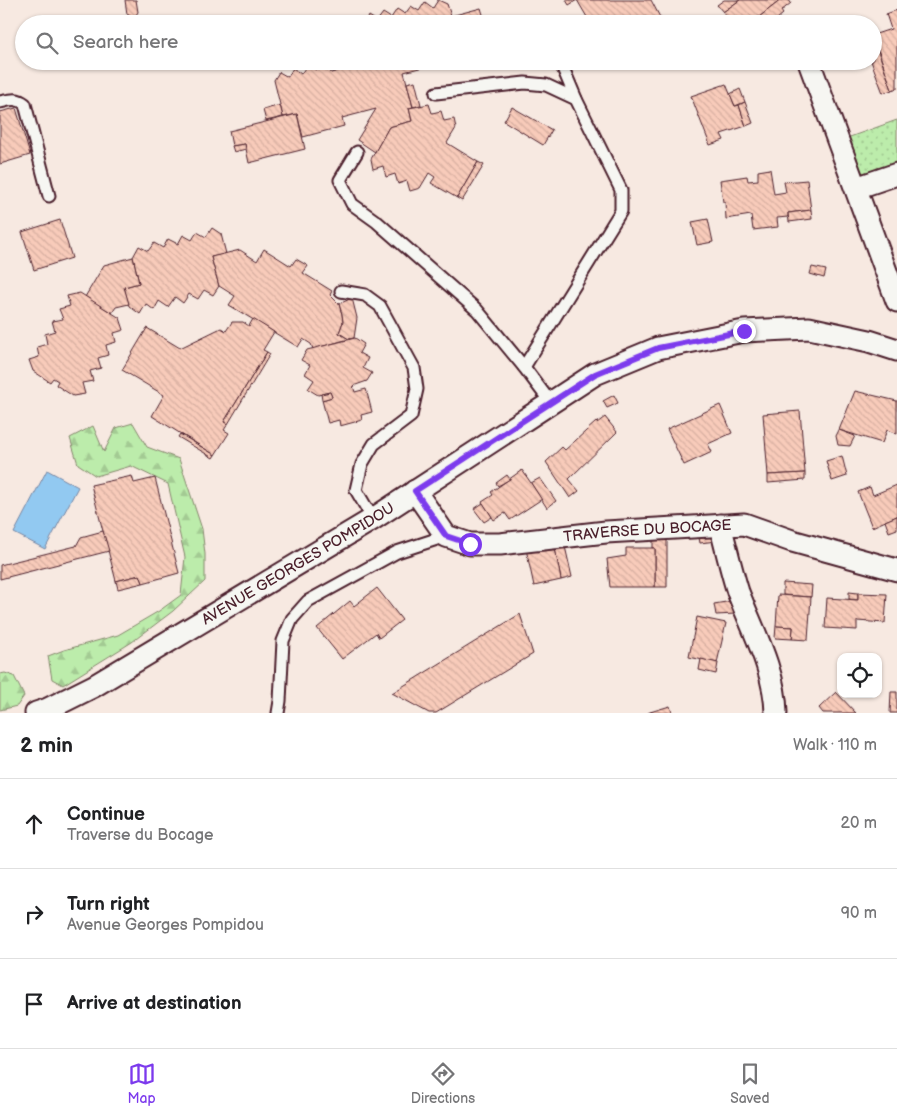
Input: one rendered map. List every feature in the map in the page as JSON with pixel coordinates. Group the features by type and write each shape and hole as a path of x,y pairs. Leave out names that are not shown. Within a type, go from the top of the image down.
{"street":[{"path":"812,70 897,301"},
{"path":"856,188 897,174"},
{"name":"AVENUE GEORGES POMPIDOU","path":"36,713 94,686 373,519 595,374 658,348 744,331 809,328 869,341 897,350"},
{"path":"415,491 446,536"},
{"name":"TRAVERSE DU BOCAGE","path":"446,536 470,544 500,544 606,532 744,524 792,541 897,570"},
{"path":"720,525 738,591 760,645 776,696 776,713"}],"lane":[{"path":"524,367 621,211 621,190 564,70"},
{"path":"436,93 525,83 546,84 576,99"},
{"path":"0,102 15,99 26,104 49,196"},
{"path":"357,152 340,180 352,204 378,222 477,310 551,403"},
{"path":"341,291 365,295 380,306 414,368 418,389 411,416 374,444 362,464 356,490 373,519"},
{"path":"278,713 283,641 292,619 308,601 397,552 446,536"}],"green space":[{"path":"897,120 897,163 858,177 847,138"},
{"path":"133,423 147,447 179,459 202,529 205,554 205,581 173,611 132,642 63,685 52,679 48,656 118,635 159,611 181,595 185,557 168,484 131,466 96,476 78,464 70,438 93,426 104,452 116,428"},
{"path":"5,673 14,676 24,696 17,706 0,710 0,674"}],"water":[{"path":"47,470 78,487 45,549 14,533"}],"building":[{"path":"125,0 136,0 138,12 136,15 127,14"},
{"path":"438,0 447,4 451,15 393,15 397,9 405,14 411,6 419,11 425,2 433,8"},
{"path":"566,0 577,0 569,5"},
{"path":"577,0 651,0 659,15 586,15"},
{"path":"724,0 740,0 723,12 717,5"},
{"path":"740,0 781,0 762,15 725,15 723,12"},
{"path":"781,0 789,0 791,3 781,11 782,15 762,15"},
{"path":"481,8 483,15 455,15"},
{"path":"897,10 897,88 892,90 882,61 882,32 891,29 886,14"},
{"path":"882,62 892,90 883,93 874,70 882,70"},
{"path":"292,70 296,70 301,74 304,70 330,70 331,73 342,70 412,70 404,72 413,107 409,108 412,121 389,127 375,152 357,140 376,109 342,118 344,126 303,137 297,114 283,117 274,80 279,72 288,77"},
{"path":"415,81 421,105 413,107 407,83"},
{"path":"726,84 735,106 739,105 746,126 721,134 724,140 710,145 691,96"},
{"path":"740,89 745,102 735,106 730,94"},
{"path":"745,102 753,123 746,126 739,105"},
{"path":"429,104 432,113 441,111 444,121 454,119 456,128 447,143 478,162 457,198 431,183 435,177 429,173 420,188 410,191 407,181 398,184 395,174 386,177 383,166 373,169 371,159 389,127 412,121 409,108"},
{"path":"280,105 283,117 266,121 263,110"},
{"path":"512,107 552,130 543,145 504,121"},
{"path":"16,108 30,155 0,164 0,112"},
{"path":"297,114 305,149 249,163 245,144 232,146 229,131"},
{"path":"245,144 246,149 234,152 232,146"},
{"path":"478,162 484,165 462,201 457,198"},
{"path":"770,169 774,194 786,192 784,182 807,180 811,210 788,213 788,217 777,218 778,227 753,230 751,215 726,219 725,202 723,202 720,180 747,176 748,181 758,180 758,171"},
{"path":"811,210 812,219 789,222 788,213"},
{"path":"708,219 713,242 697,245 692,222"},
{"path":"60,220 72,258 34,270 22,232"},
{"path":"212,228 221,234 226,254 211,257 219,286 213,295 204,290 198,299 189,294 183,303 175,297 168,307 159,301 154,310 146,304 140,314 129,306 124,287 139,283 133,257 139,246 148,251 154,243 163,248 168,239 178,244 183,235 192,240 197,232 206,237"},
{"path":"264,249 291,266 296,259 308,266 303,273 332,291 330,295 339,304 342,314 343,322 339,333 349,339 313,349 311,344 303,339 298,347 229,305 235,296 219,286 211,257 240,250 257,261"},
{"path":"133,257 139,283 124,287 129,304 116,307 112,313 85,297 104,265"},
{"path":"812,267 826,270 824,278 810,274"},
{"path":"80,293 120,318 124,330 114,333 116,342 106,345 108,355 98,358 101,368 90,371 93,381 82,383 85,394 73,396 56,385 58,381 53,378 50,382 33,371 29,360 39,357 37,347 47,344 45,334 55,331 52,321 63,319 59,309 70,306 67,296"},
{"path":"352,298 357,318 354,338 349,339 339,333 343,322 339,304"},
{"path":"253,319 274,332 263,350 267,352 224,422 228,424 224,430 229,433 215,455 152,416 164,395 122,370 147,328 180,348 221,328 226,331 232,322 243,322 249,326"},
{"path":"355,338 364,344 359,353 368,358 363,368 372,373 367,381 353,386 355,392 366,389 372,412 361,415 362,420 340,426 339,420 328,423 322,400 332,397 330,392 318,395 308,389 314,380 305,374 310,365 301,360 307,350"},
{"path":"267,352 270,354 228,424 224,422"},
{"path":"855,391 897,401 897,434 887,430 882,443 839,430"},
{"path":"330,392 332,397 322,400 321,394"},
{"path":"614,395 618,403 607,408 603,401"},
{"path":"720,405 732,433 708,444 712,452 684,465 667,429"},
{"path":"800,411 805,473 768,475 763,414"},
{"path":"605,417 617,432 569,479 579,491 570,498 546,462 562,447 565,450 596,422"},
{"path":"839,430 855,436 850,446 838,445 836,436"},
{"path":"180,434 215,455 213,458 178,437"},
{"path":"842,456 847,476 832,481 826,461"},
{"path":"522,470 542,499 510,520 505,513 494,520 482,502 493,495 491,492"},
{"path":"805,473 805,480 768,483 768,475"},
{"path":"507,475 510,479 498,486 496,483"},
{"path":"132,476 134,483 155,478 179,573 143,583 140,575 116,581 91,485"},
{"path":"540,478 556,501 547,508 531,483"},
{"path":"897,485 897,516 872,527 858,492 870,487 873,495"},
{"path":"483,503 492,517 484,522 474,509"},
{"path":"897,516 897,529 889,532 885,521"},
{"path":"103,531 109,551 0,579 0,565 76,546 81,537"},
{"path":"706,531 716,541 700,543 698,532"},
{"path":"653,539 667,539 667,587 655,587 655,548 653,548"},
{"path":"564,542 572,577 561,580 554,543"},
{"path":"554,543 561,580 534,586 526,549"},
{"path":"626,548 655,548 655,587 610,587 607,559 626,556"},
{"path":"140,575 143,583 118,589 116,581"},
{"path":"783,583 812,585 811,597 783,595"},
{"path":"377,588 402,620 379,638 376,633 342,659 317,628 350,601 354,606"},
{"path":"849,592 858,593 858,600 849,599"},
{"path":"858,593 887,594 885,623 857,621 857,630 825,628 827,598 858,600"},
{"path":"778,595 811,597 808,640 792,639 793,627 776,626"},
{"path":"732,601 735,614 716,615 714,604"},
{"path":"520,614 533,654 436,713 429,713 392,693"},
{"path":"697,617 726,623 717,663 689,657"},
{"path":"776,626 793,627 792,639 775,638"},
{"path":"701,659 718,663 716,674 699,670"},
{"path":"836,692 837,698 842,698 856,713 823,713 819,708"},
{"path":"891,692 897,692 897,713 890,713"},
{"path":"670,706 672,713 648,713 650,712"}],"route":[{"path":"470,544 446,536 415,491 595,374 658,348 744,331"}]}
